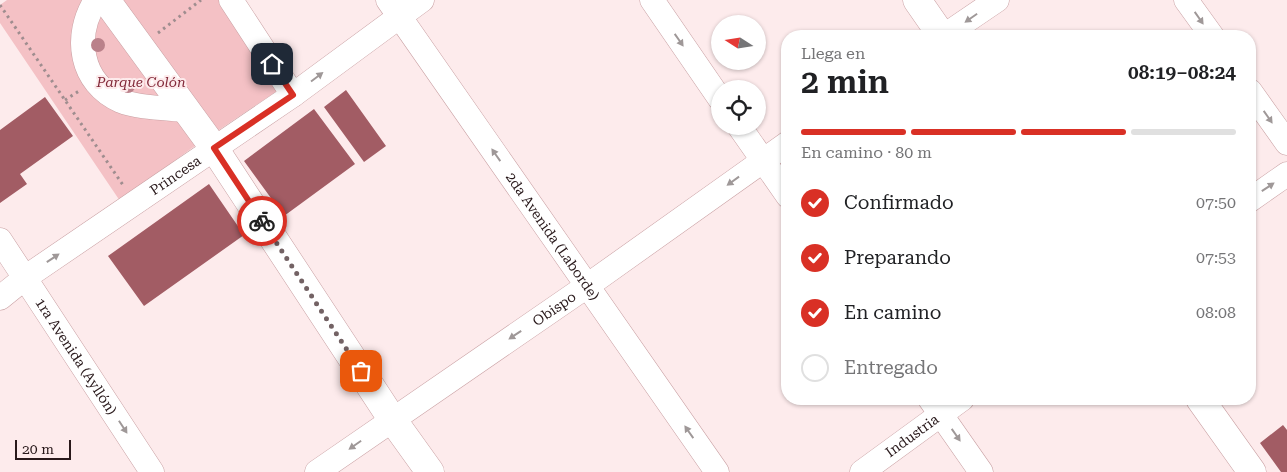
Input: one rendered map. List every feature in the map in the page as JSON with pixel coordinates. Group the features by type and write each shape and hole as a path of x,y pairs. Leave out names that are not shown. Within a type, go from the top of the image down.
{"main road":[{"path":"106,0 214,148 392,419 430,472"},
{"path":"916,0 938,30"},
{"path":"1204,405 1252,472"}],"street":[{"path":"96,0 87,14 81,51 85,62 105,93 123,102 186,110"},
{"path":"231,0 293,95"},
{"name":"Princesa","path":"0,298 26,277 293,95 394,8 422,0"},
{"path":"652,0 711,86"},
{"path":"952,30 997,0"},
{"path":"1186,0 1208,30"},
{"name":"2da Avenida (Laborde)","path":"394,8 718,472"},
{"path":"1256,99 1287,143"},
{"path":"745,135 781,186"},
{"name":"Obispo","path":"317,472 587,286 781,148"},
{"path":"1256,196 1287,174"},
{"name":"1ra Avenida (Ayllón)","path":"0,240 152,472"},
{"path":"935,406 981,472"},
{"name":"Industria","path":"862,472 935,406"}],"path":[{"path":"140,46 201,0"},
{"path":"0,5 135,202"}],"green space":[{"name":"Parque Colón","path":"7,0 222,0 280,89 192,148 120,201 0,23 0,5"}],"building":[{"path":"346,90 386,146 364,162 324,107"},
{"path":"45,97 73,136 20,174 27,184 0,203 0,130"},
{"path":"314,109 355,164 284,216 244,161"},
{"path":"209,184 244,235 144,306 108,256"},
{"path":"1283,425 1287,430 1287,472 1281,472 1260,443"}],"way so far":[{"path":"262,221 361,371"}],"route":[{"path":"262,221 214,148 293,95 272,64"}]}
